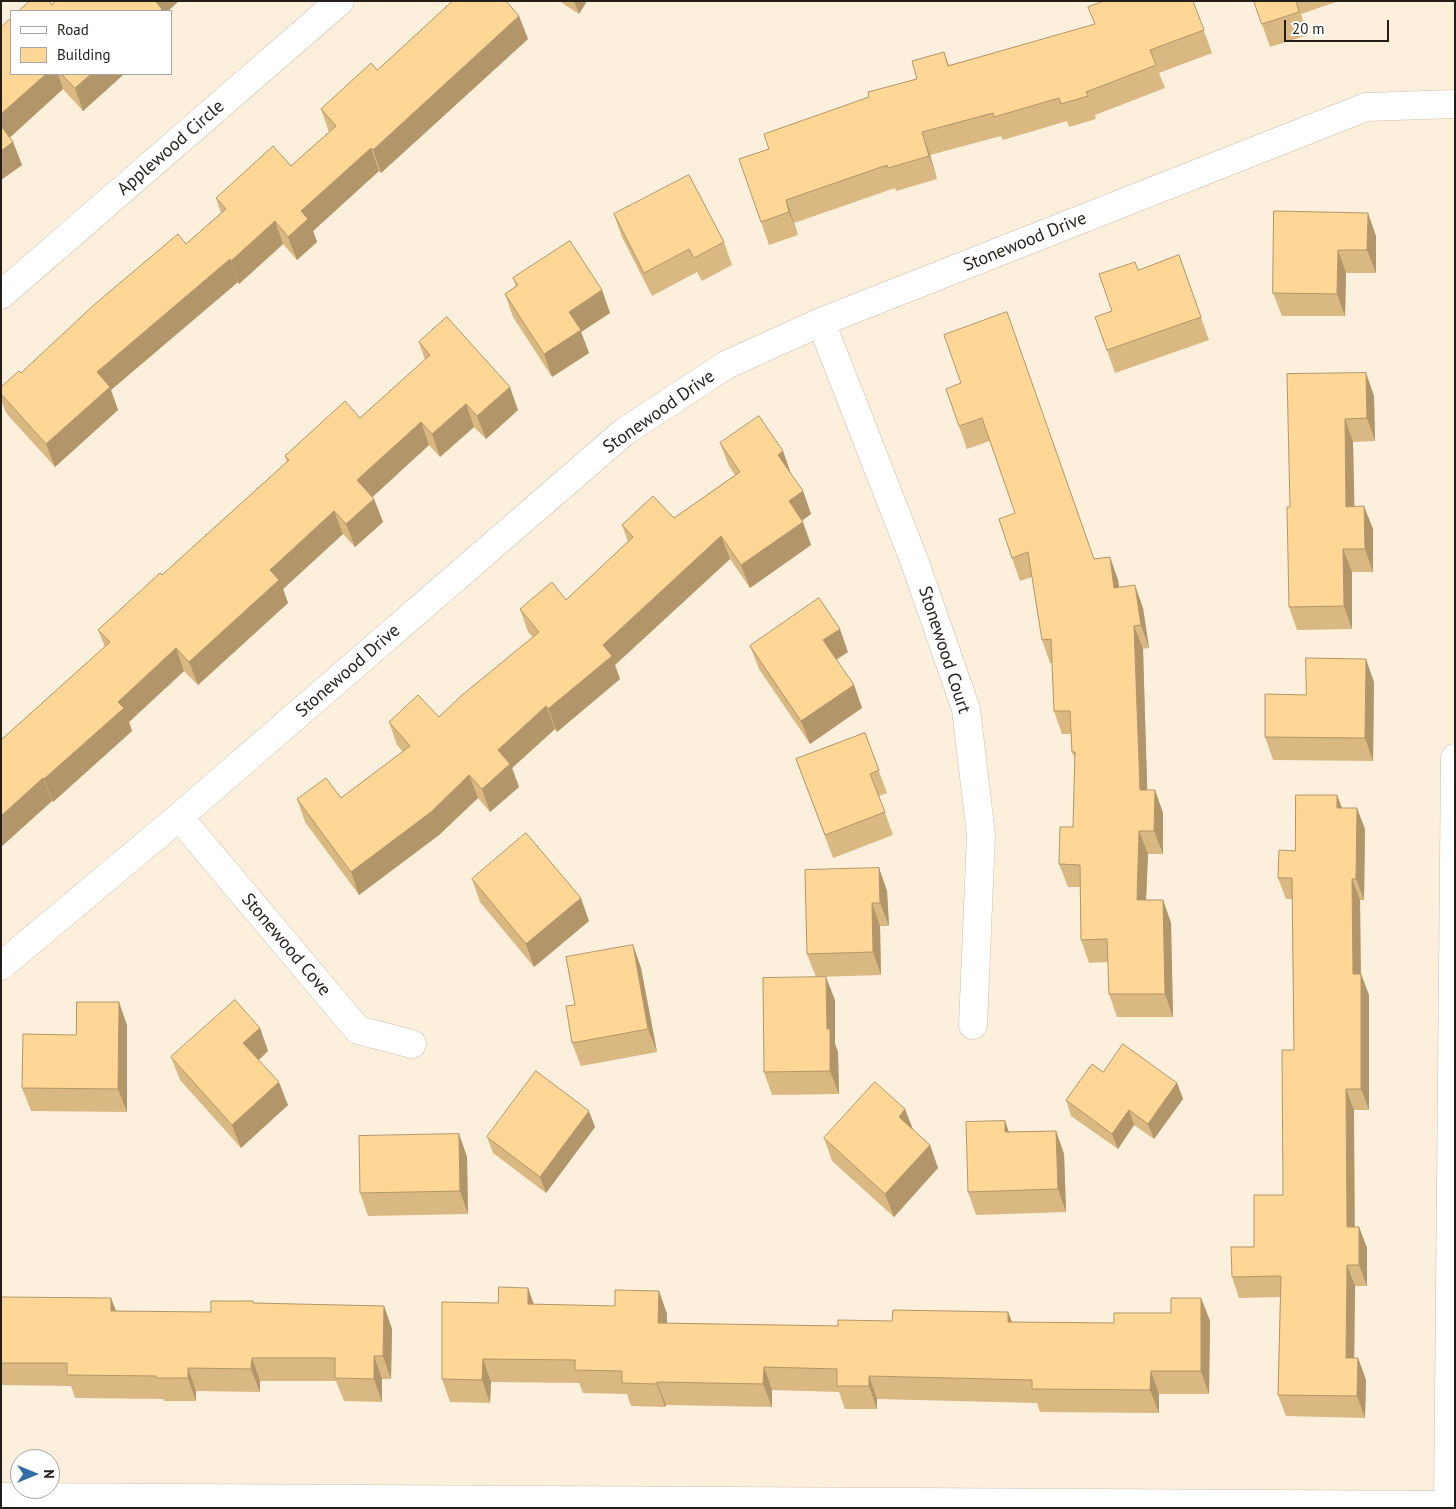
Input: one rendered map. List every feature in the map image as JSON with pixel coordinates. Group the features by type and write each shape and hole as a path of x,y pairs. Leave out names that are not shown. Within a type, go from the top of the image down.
{"street":[{"name":"Applewood Circle","path":"1,295 340,1"},
{"name":"Stonewood Drive","path":"1,966 179,817 624,432 726,365 821,322 1366,108 1455,104"},
{"name":"Stonewood Court","path":"821,322 914,560 966,709 981,835 973,1025"},
{"path":"1,1497 1451,1505 1455,758"},
{"name":"Stonewood Cove","path":"179,817 358,1030 412,1044"}],"building":[{"path":"30,1 49,1 52,5 56,1 155,1 162,9 161,10 20,10"},
{"path":"453,1 506,1 519,16 373,150 371,148 301,211 308,219 288,237 275,221 231,261 230,259 97,372 110,387 46,444 1,394 1,387 19,371 21,373 95,304 178,234 186,244 226,209 216,198 273,146 291,166 336,126 321,109 371,63 377,70"},
{"path":"1105,1 1193,1 1204,30 1150,50 1156,65 1086,92 1088,96 1061,104 1059,98 994,117 993,113 922,132 929,156 888,168 887,165 786,200 789,212 761,222 739,159 769,149 764,134 869,97 868,92 917,79 912,61 944,52 948,66 1095,24 1088,7"},
{"path":"1254,1 1296,1 1299,12 1262,24"},
{"path":"10,19 10,75 45,75 1,114 1,28"},
{"path":"63,75 90,75 75,88"},
{"path":"1,126 13,142 1,151"},
{"path":"689,175 724,242 694,258 689,249 644,273 614,214"},
{"path":"1274,211 1368,213 1367,250 1338,250 1337,294 1273,293"},
{"path":"570,241 602,290 569,312 581,330 544,354 505,294 518,285 513,278"},
{"path":"1179,255 1201,317 1107,350 1095,317 1112,311 1099,274 1135,262 1138,270"},
{"path":"1007,312 1094,559 1110,557 1114,588 1135,585 1141,625 1134,626 1140,790 1155,790 1154,831 1139,831 1137,900 1163,900 1165,994 1109,994 1107,939 1081,940 1080,865 1059,864 1060,827 1073,827 1075,752 1072,752 1070,711 1054,711 1051,639 1042,640 1028,552 1012,558 999,519 1015,513 982,418 959,426 946,389 961,383 944,335"},
{"path":"447,317 510,387 477,416 466,404 432,434 421,422 357,480 374,499 346,524 334,511 270,570 279,580 189,662 176,648 118,702 124,708 1,816 1,740 110,642 98,630 289,460 285,456 345,401 360,418 430,355 419,342"},
{"path":"1366,373 1367,418 1345,419 1346,507 1364,506 1365,549 1343,549 1344,606 1289,607 1287,507 1290,507 1287,374"},
{"path":"759,416 783,451 778,455 803,491 789,501 803,522 741,565 721,536 603,645 612,656 548,709 546,706 498,750 510,764 482,789 469,775 431,812 351,872 297,799 326,778 341,798 410,746 389,722 418,695 439,717 461,696 539,632 520,609 552,582 566,600 633,537 622,525 653,496 674,518 740,472 720,443"},
{"path":"819,598 840,629 823,640 854,685 801,721 750,646"},
{"path":"1306,658 1366,659 1365,738 1265,737 1265,694 1306,695"},
{"path":"865,733 879,770 870,774 885,812 825,835 796,759"},
{"path":"1296,795 1337,795 1337,808 1357,808 1356,879 1352,879 1353,974 1361,974 1361,1089 1346,1089 1347,1227 1359,1227 1359,1265 1347,1265 1346,1358 1358,1358 1357,1396 1278,1395 1281,1276 1232,1277 1231,1247 1254,1247 1254,1195 1283,1195 1282,1050 1294,1050 1292,878 1278,878 1279,850 1295,851"},
{"path":"526,833 581,898 526,944 472,879"},
{"path":"879,868 880,903 872,903 873,952 807,954 805,870"},
{"path":"633,945 648,1029 572,1043 566,1006 575,1005 566,957"},
{"path":"826,977 827,1029 830,1029 830,1071 764,1072 763,978"},
{"path":"235,1000 260,1028 243,1043 279,1082 232,1125 171,1057"},
{"path":"77,1002 119,1002 118,1089 22,1088 23,1034 76,1035"},
{"path":"1123,1044 1177,1083 1148,1124 1129,1110 1112,1134 1066,1100 1092,1064 1103,1072"},
{"path":"536,1071 589,1111 540,1177 487,1137"},
{"path":"875,1082 905,1109 899,1117 930,1145 885,1194 824,1138"},
{"path":"1005,1121 1005,1132 1056,1131 1058,1189 968,1192 966,1122"},
{"path":"459,1134 460,1191 360,1193 359,1136"},
{"path":"499,1287 528,1288 528,1304 615,1306 615,1290 659,1291 658,1323 838,1326 838,1320 892,1321 893,1310 1008,1312 1008,1322 1114,1323 1114,1313 1171,1313 1171,1298 1201,1298 1201,1371 1151,1371 1150,1390 1032,1389 1032,1380 869,1376 869,1386 837,1386 837,1369 764,1367 763,1384 657,1382 657,1384 622,1383 622,1371 575,1370 575,1360 483,1359 482,1380 442,1379 442,1302 498,1303"},
{"path":"1,1297 111,1298 111,1311 211,1312 211,1301 384,1306 383,1356 374,1356 374,1379 335,1378 335,1358 252,1358 251,1369 188,1368 188,1378 67,1375 67,1363 1,1363"}]}
